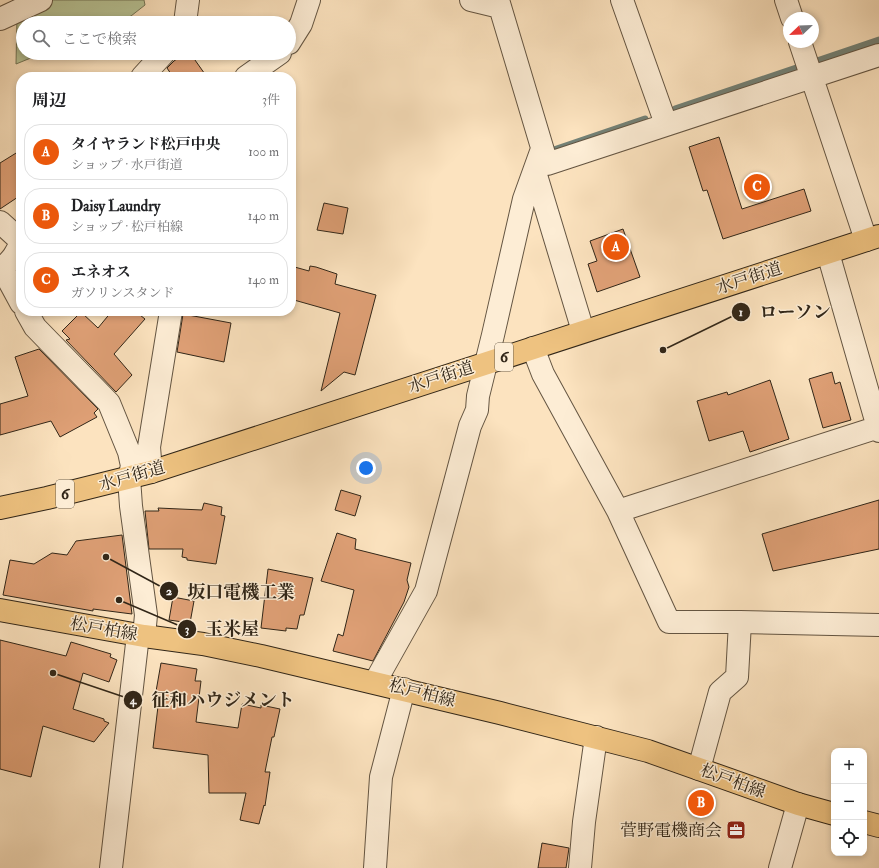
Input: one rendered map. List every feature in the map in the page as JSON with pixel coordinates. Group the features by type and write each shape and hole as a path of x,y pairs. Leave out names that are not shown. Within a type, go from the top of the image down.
{"main road":[{"name":"水戸街道","path":"0,508 151,472 872,238"},
{"name":"松戸柏線","path":"0,610 141,635 203,644 404,689 648,751 798,804 831,813"},
{"path":"867,823 879,826"}],"street":[{"path":"0,19 41,0"},
{"path":"185,16 188,0"},
{"path":"296,32 301,24 309,0"},
{"path":"471,0 499,3 547,164 879,55"},
{"path":"622,0 666,124"},
{"path":"786,0 790,12"},
{"path":"802,48 811,78 872,238"},
{"path":"147,72 158,60"},
{"path":"253,72 270,60"},
{"path":"375,682 426,591 470,426 478,410 478,396 524,199 535,172 542,149"},
{"path":"535,172 583,331"},
{"path":"0,222 16,236"},
{"path":"618,511 879,429 828,253"},
{"path":"16,254 11,261 1,269 16,294"},
{"path":"29,316 35,328 109,403 129,452 132,466 129,478 131,506 146,615 141,635 111,868"},
{"path":"151,472 149,447 170,316"},
{"path":"533,348 543,374 618,511 669,622 879,625"},
{"path":"699,769 720,692 737,677 740,622"},
{"path":"375,868 381,777 404,689"},
{"path":"580,868 584,822 596,737"},
{"path":"780,868 798,804"}],"green space":[{"path":"53,0 144,0 145,5 131,16 19,16"},
{"path":"16,60 26,60 16,64"}],"building":[{"path":"195,60 203,72 170,72 167,68 174,61"},
{"path":"719,137 742,209 804,189 811,211 723,239 707,190 703,191 689,147"},
{"path":"16,153 16,198 0,209 0,163"},
{"path":"324,203 348,208 343,234 317,230"},
{"path":"623,229 640,277 597,292 588,264 597,261 590,241"},
{"path":"310,266 337,274 335,284 376,295 355,375 344,372 321,391 340,313 296,301 296,267 309,271"},
{"path":"77,316 85,316 98,328 108,316 141,316 145,319 114,354 132,375 116,392 66,340 70,339 62,331"},
{"path":"183,316 194,316 231,323 224,362 177,352"},
{"path":"39,349 98,409 94,413 97,417 60,437 51,421 0,435 0,404 28,396 15,357"},
{"path":"832,372 835,384 840,382 851,420 823,428 809,379"},
{"path":"770,380 789,439 750,452 743,431 709,441 697,401 727,392 728,395"},
{"path":"341,490 361,496 355,516 335,510"},
{"path":"879,500 879,549 773,571 762,534"},
{"path":"204,503 222,507 221,515 225,516 216,564 187,560 187,558 182,557 183,549 149,549 145,511 159,511 158,508 202,510"},
{"path":"337,533 356,539 355,549 411,563 407,580 409,587 404,602 373,661 333,651 338,634 343,636 354,590 321,581"},
{"path":"122,535 132,614 93,609 93,611 3,595 10,560 34,564 52,553 67,555 76,541"},
{"path":"268,569 313,578 304,615 300,615 297,629 286,628 286,631 261,628"},
{"path":"173,597 194,601 190,623 169,620"},
{"path":"0,640 66,656 71,642 111,654 110,657 117,660 109,682 83,673 73,709 104,719 104,721 109,723 94,742 43,726 31,777 0,769"},
{"path":"161,663 197,669 195,681 201,681 196,722 238,728 242,704 261,708 261,705 280,709 274,737 272,737 265,772 270,772 265,806 264,805 259,824 240,820 246,793 209,793 208,755 153,748 159,698 155,697"},
{"path":"542,843 569,848 566,868 538,868"}],"waterway":[{"path":"675,109 879,40"},
{"path":"548,152 645,119"}],"place":[{"name":"エネオス","path":"757,187"},
{"name":"タイヤランド松戸中央","path":"616,247"},
{"name":"ローソン","path":"663,350"},
{"name":"坂口電機工業","path":"106,557"},
{"name":"玉米屋","path":"119,600"},
{"name":"征和ハウジメント","path":"53,673"},
{"name":"Daisy Laundry","path":"701,803"},
{"name":"菅野電機商会","path":"736,830"}]}
